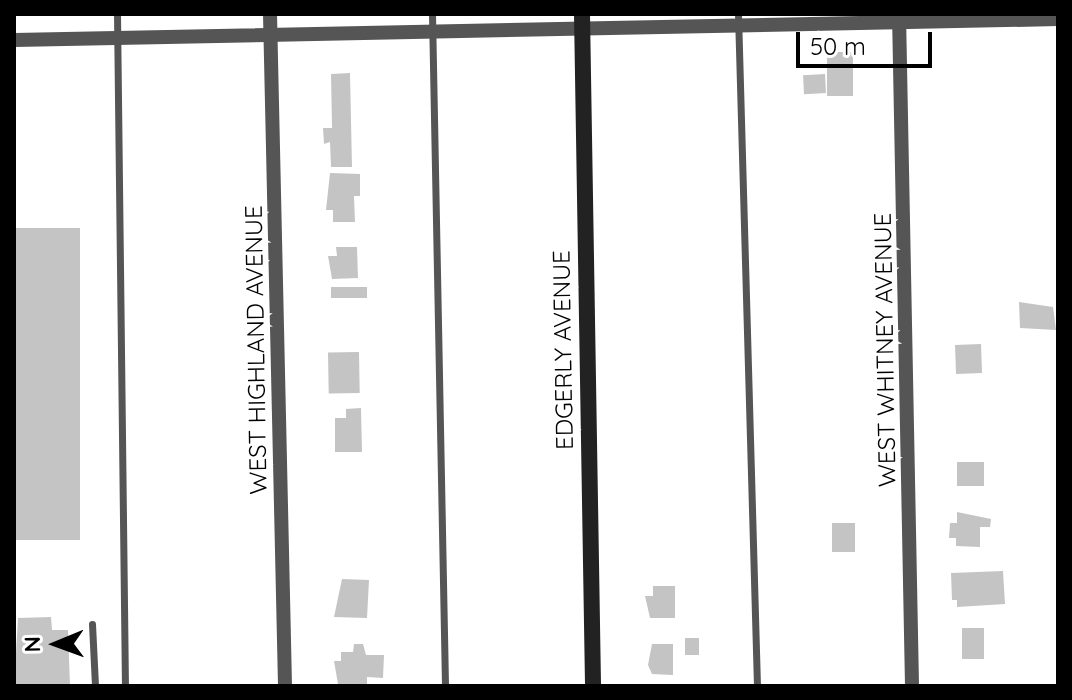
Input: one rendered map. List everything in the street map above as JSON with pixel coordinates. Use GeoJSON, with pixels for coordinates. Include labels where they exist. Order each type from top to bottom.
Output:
{"type":"FeatureCollection","features":[{"type":"Feature","properties":{"kind":"street","name":"WEST HIGHLAND AVENUE"},"geometry":{"type":"LineString","coordinates":[[270,14],[285,686]]}},
{"type":"Feature","properties":{"kind":"street","name":"WEST WHITNEY AVENUE"},"geometry":{"type":"LineString","coordinates":[[899,18],[912,686]]}},
{"type":"Feature","properties":{"kind":"street"},"geometry":{"type":"LineString","coordinates":[[14,40],[432,32],[582,20],[1058,19]]}},
{"type":"Feature","properties":{"kind":"street","name":"EDGERLY AVENUE"},"geometry":{"type":"LineString","coordinates":[[582,20],[593,686]]}},
{"type":"Feature","properties":{"kind":"lane"},"geometry":{"type":"LineString","coordinates":[[117,14],[125,686]]}},
{"type":"Feature","properties":{"kind":"lane"},"geometry":{"type":"LineString","coordinates":[[432,14],[445,686]]}},
{"type":"Feature","properties":{"kind":"lane"},"geometry":{"type":"LineString","coordinates":[[739,20],[757,686]]}},
{"type":"Feature","properties":{"kind":"lane"},"geometry":{"type":"LineString","coordinates":[[92,624],[95,686]]}},
{"type":"Feature","properties":{"kind":"building"},"geometry":{"type":"Polygon","coordinates":[[[827,52],[853,52],[853,96],[827,96],[827,52]]]}},
{"type":"Feature","properties":{"kind":"building"},"geometry":{"type":"Polygon","coordinates":[[[350,73],[352,167],[331,167],[330,142],[324,144],[323,128],[332,128],[331,74],[350,73]]]}},
{"type":"Feature","properties":{"kind":"building"},"geometry":{"type":"Polygon","coordinates":[[[825,74],[826,93],[804,94],[803,75],[825,74]]]}},
{"type":"Feature","properties":{"kind":"building"},"geometry":{"type":"Polygon","coordinates":[[[330,173],[360,174],[360,196],[354,196],[355,222],[333,222],[333,210],[326,210],[330,173]]]}},
{"type":"Feature","properties":{"kind":"building"},"geometry":{"type":"Polygon","coordinates":[[[14,228],[80,228],[80,540],[14,540],[14,228]]]}},
{"type":"Feature","properties":{"kind":"building"},"geometry":{"type":"Polygon","coordinates":[[[336,247],[357,247],[358,278],[332,279],[328,256],[337,256],[336,247]]]}},
{"type":"Feature","properties":{"kind":"building"},"geometry":{"type":"Polygon","coordinates":[[[331,287],[367,287],[367,298],[331,298],[331,287]]]}},
{"type":"Feature","properties":{"kind":"building"},"geometry":{"type":"Polygon","coordinates":[[[1019,302],[1053,307],[1056,330],[1020,328],[1019,302]]]}},
{"type":"Feature","properties":{"kind":"building"},"geometry":{"type":"Polygon","coordinates":[[[981,344],[982,373],[956,374],[955,345],[981,344]]]}},
{"type":"Feature","properties":{"kind":"building"},"geometry":{"type":"Polygon","coordinates":[[[359,352],[360,393],[329,394],[328,353],[359,352]]]}},
{"type":"Feature","properties":{"kind":"building"},"geometry":{"type":"Polygon","coordinates":[[[361,408],[362,452],[335,452],[335,418],[346,418],[346,409],[361,408]]]}},
{"type":"Feature","properties":{"kind":"building"},"geometry":{"type":"Polygon","coordinates":[[[957,462],[984,462],[984,486],[957,486],[957,462]]]}},
{"type":"Feature","properties":{"kind":"building"},"geometry":{"type":"Polygon","coordinates":[[[957,512],[991,519],[990,527],[980,527],[980,547],[956,546],[956,538],[949,538],[950,523],[957,523],[957,512]]]}},
{"type":"Feature","properties":{"kind":"building"},"geometry":{"type":"Polygon","coordinates":[[[832,523],[855,523],[855,552],[832,552],[832,523]]]}},
{"type":"Feature","properties":{"kind":"building"},"geometry":{"type":"Polygon","coordinates":[[[1003,571],[1005,604],[957,607],[957,600],[952,600],[951,573],[1003,571]]]}},
{"type":"Feature","properties":{"kind":"building"},"geometry":{"type":"Polygon","coordinates":[[[342,579],[369,580],[367,618],[334,617],[342,579]]]}},
{"type":"Feature","properties":{"kind":"building"},"geometry":{"type":"Polygon","coordinates":[[[653,586],[675,586],[675,618],[650,618],[645,596],[653,596],[653,586]]]}},
{"type":"Feature","properties":{"kind":"building"},"geometry":{"type":"Polygon","coordinates":[[[51,617],[52,630],[68,630],[70,686],[14,686],[18,618],[51,617]]]}},
{"type":"Feature","properties":{"kind":"building"},"geometry":{"type":"Polygon","coordinates":[[[962,628],[984,628],[984,659],[962,659],[962,628]]]}},
{"type":"Feature","properties":{"kind":"building"},"geometry":{"type":"Polygon","coordinates":[[[685,638],[699,638],[699,655],[685,655],[685,638]]]}},
{"type":"Feature","properties":{"kind":"building"},"geometry":{"type":"Polygon","coordinates":[[[354,644],[363,644],[366,655],[384,655],[383,678],[367,677],[367,685],[338,684],[334,661],[341,661],[341,652],[353,652],[354,644]]]}},
{"type":"Feature","properties":{"kind":"building"},"geometry":{"type":"Polygon","coordinates":[[[652,644],[673,644],[673,675],[652,674],[648,665],[652,644]]]}}]}
